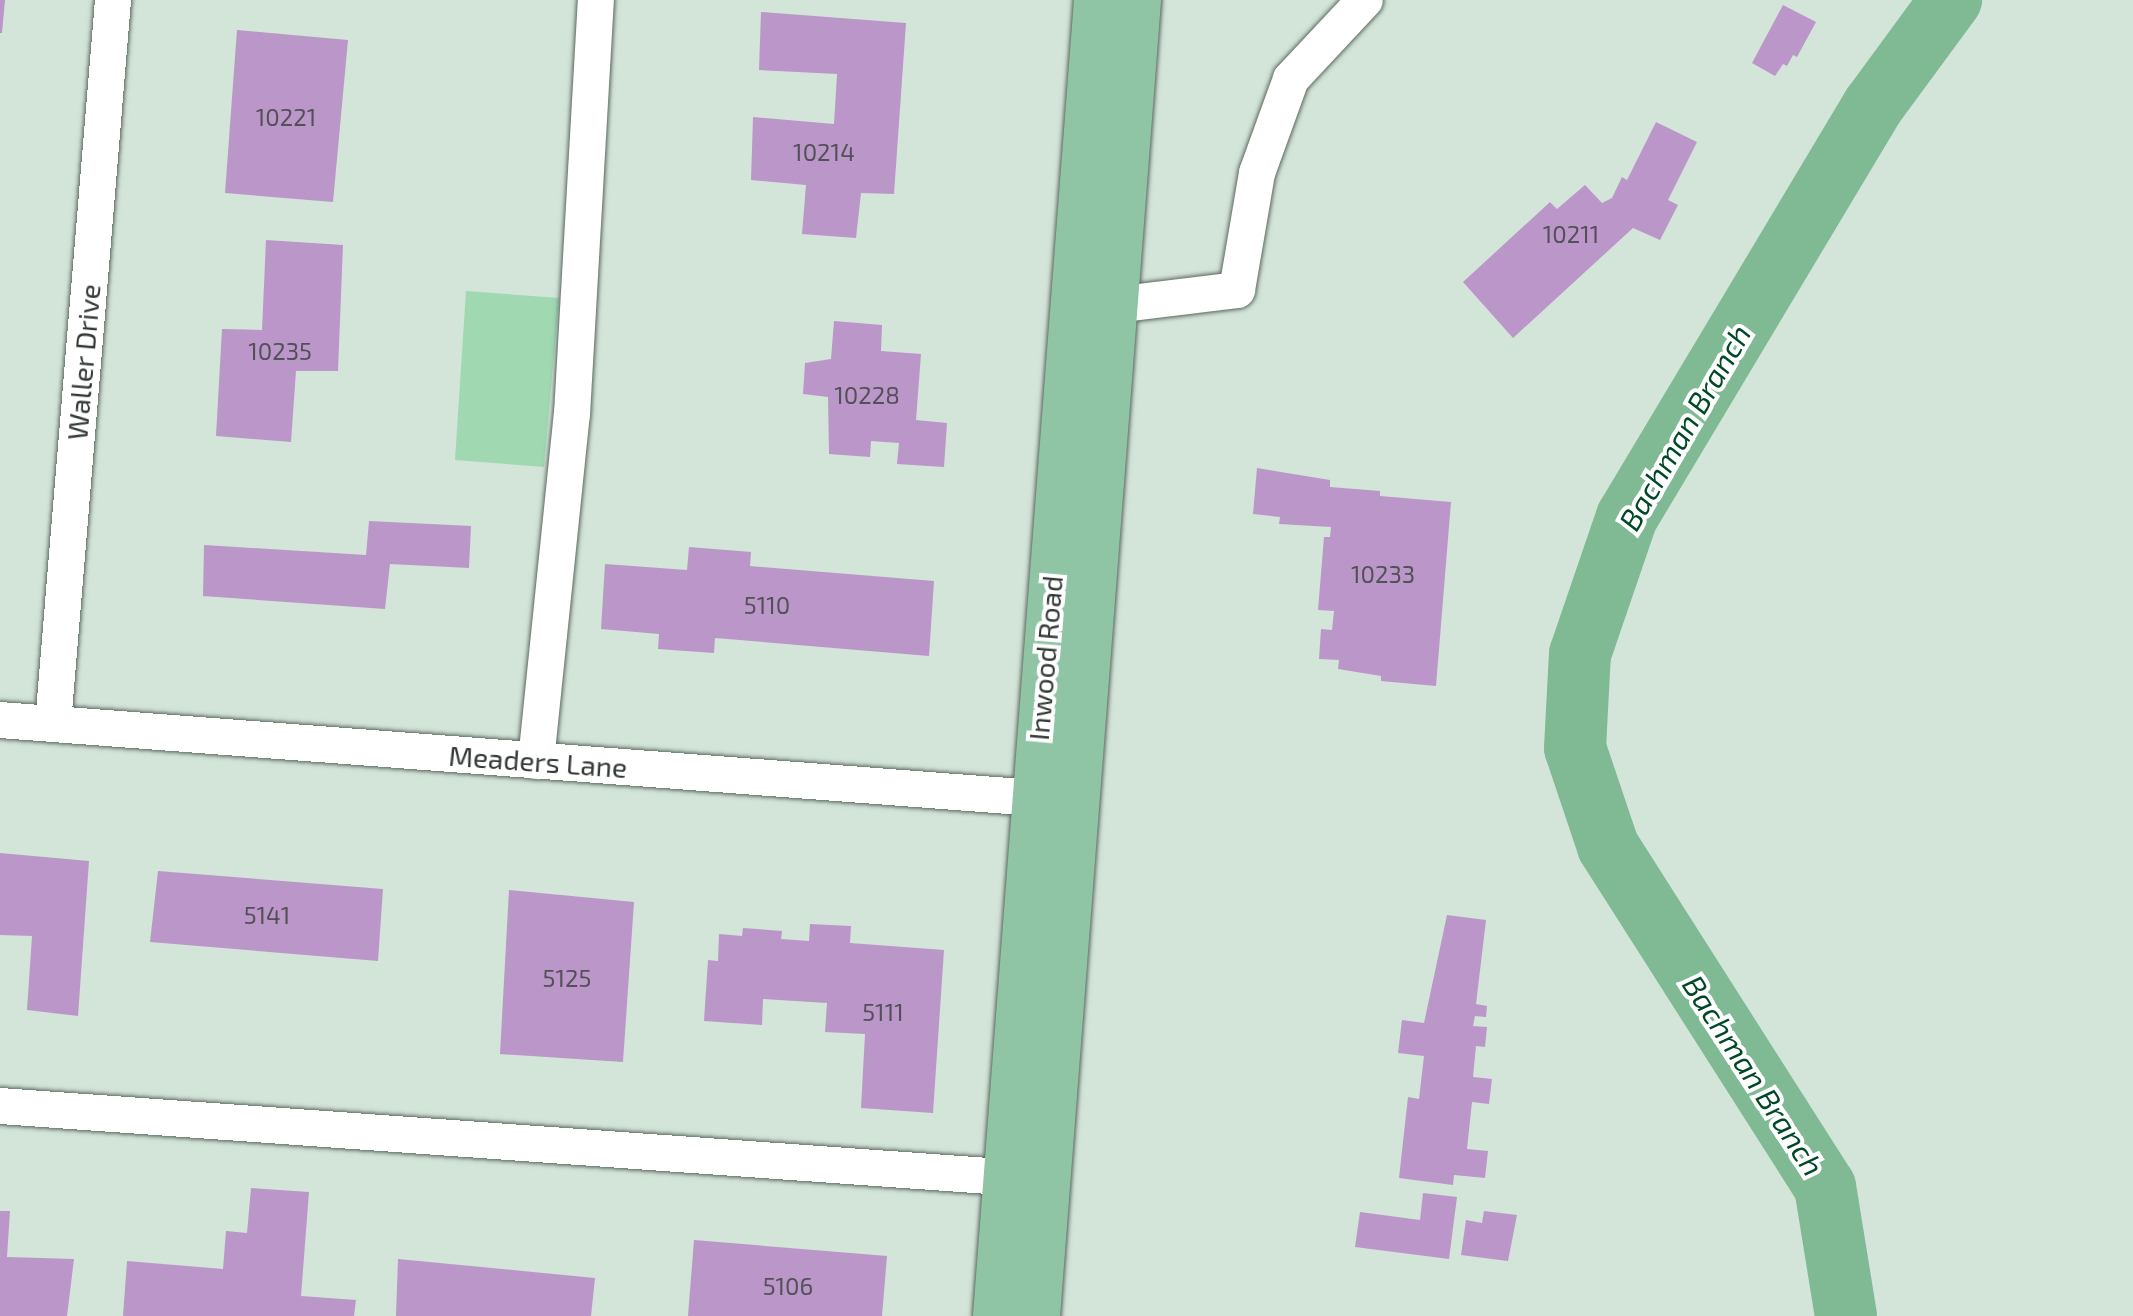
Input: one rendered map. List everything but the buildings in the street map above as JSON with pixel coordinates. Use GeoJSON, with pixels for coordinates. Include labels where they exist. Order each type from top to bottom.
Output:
{"type":"FeatureCollection","features":[{"type":"Feature","properties":{"kind":"main road","name":"Inwood Road"},"geometry":{"type":"LineString","coordinates":[[1095,304],[1096,0]]}},
{"type":"Feature","properties":{"kind":"main road","name":"Inwood Road"},"geometry":{"type":"LineString","coordinates":[[995,1316],[1004,1177],[1054,799],[1095,304],[1139,0]]}},
{"type":"Feature","properties":{"kind":"main road","name":"Inwood Road"},"geometry":{"type":"LineString","coordinates":[[1038,1316],[1054,799]]}},
{"type":"Feature","properties":{"kind":"street","name":"Waller Drive"},"geometry":{"type":"LineString","coordinates":[[53,724],[113,0]]}},
{"type":"Feature","properties":{"kind":"street"},"geometry":{"type":"LineString","coordinates":[[536,761],[572,414],[596,0]]}},
{"type":"Feature","properties":{"kind":"street"},"geometry":{"type":"LineString","coordinates":[[1095,304],[1237,290],[1257,173],[1291,79],[1365,0]]}},
{"type":"Feature","properties":{"kind":"street","name":"Meaders Lane"},"geometry":{"type":"LineString","coordinates":[[0,720],[1054,799]]}},
{"type":"Feature","properties":{"kind":"street"},"geometry":{"type":"LineString","coordinates":[[0,1106],[1004,1177]]}},
{"type":"Feature","properties":{"kind":"green space"},"geometry":{"type":"Polygon","coordinates":[[[466,291],[559,298],[544,467],[455,460],[466,291]]]}},
{"type":"Feature","properties":{"kind":"waterway","name":"Bachman Branch"},"geometry":{"type":"LineString","coordinates":[[1846,1316],[1825,1187],[1608,846],[1575,748],[1580,654],[1627,517],[1873,106],[1951,0]]}}]}
